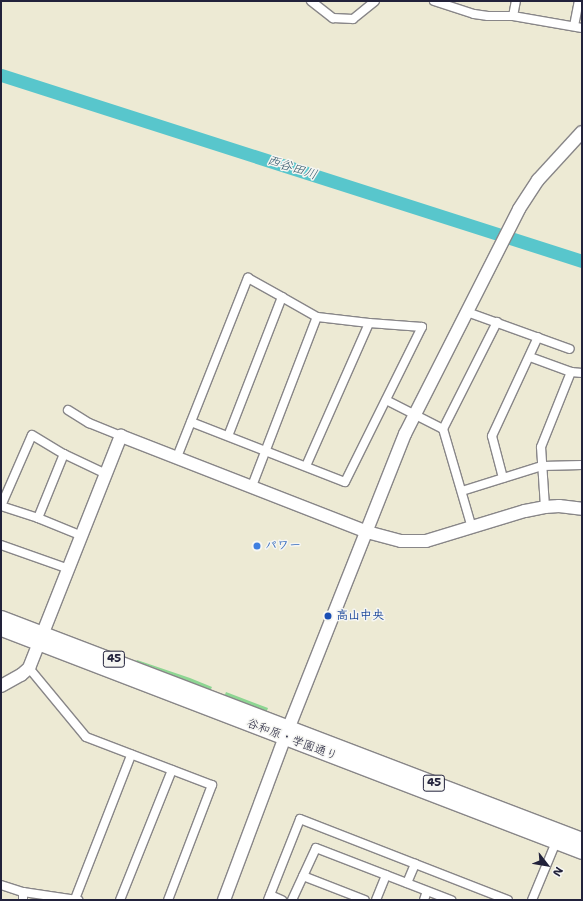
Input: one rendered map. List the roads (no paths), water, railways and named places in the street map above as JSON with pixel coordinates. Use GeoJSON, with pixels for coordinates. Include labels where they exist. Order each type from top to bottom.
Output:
{"type":"FeatureCollection","features":[{"type":"Feature","properties":{"kind":"main road","name":"谷和原・学園通り"},"geometry":{"type":"LineString","coordinates":[[1,617],[42,638],[287,732],[582,839]]}},
{"type":"Feature","properties":{"kind":"main road","name":"谷和原・学園通り"},"geometry":{"type":"LineString","coordinates":[[1,629],[42,638]]}},
{"type":"Feature","properties":{"kind":"main road","name":"谷和原・学園通り"},"geometry":{"type":"LineString","coordinates":[[287,732],[582,852]]}},
{"type":"Feature","properties":{"kind":"street"},"geometry":{"type":"LineString","coordinates":[[311,1],[333,18],[353,19],[375,1]]}},
{"type":"Feature","properties":{"kind":"street"},"geometry":{"type":"LineString","coordinates":[[434,1],[474,14],[488,16],[512,16],[578,27],[579,1]]}},
{"type":"Feature","properties":{"kind":"street"},"geometry":{"type":"LineString","coordinates":[[512,16],[516,1]]}},
{"type":"Feature","properties":{"kind":"street"},"geometry":{"type":"LineString","coordinates":[[224,900],[287,732],[367,532],[396,455],[509,228],[533,186],[582,132]]}},
{"type":"Feature","properties":{"kind":"street"},"geometry":{"type":"LineString","coordinates":[[177,458],[191,422],[248,278],[317,317],[422,327],[345,482],[191,422]]}},
{"type":"Feature","properties":{"kind":"street"},"geometry":{"type":"LineString","coordinates":[[228,436],[282,297]]}},
{"type":"Feature","properties":{"kind":"street"},"geometry":{"type":"LineString","coordinates":[[467,312],[570,348]]}},
{"type":"Feature","properties":{"kind":"street"},"geometry":{"type":"LineString","coordinates":[[252,486],[317,317]]}},
{"type":"Feature","properties":{"kind":"street"},"geometry":{"type":"LineString","coordinates":[[472,528],[443,429],[497,322]]}},
{"type":"Feature","properties":{"kind":"street"},"geometry":{"type":"LineString","coordinates":[[306,466],[369,323]]}},
{"type":"Feature","properties":{"kind":"street"},"geometry":{"type":"LineString","coordinates":[[503,478],[492,436],[538,337]]}},
{"type":"Feature","properties":{"kind":"street"},"geometry":{"type":"LineString","coordinates":[[530,357],[571,372],[582,373]]}},
{"type":"Feature","properties":{"kind":"street"},"geometry":{"type":"LineString","coordinates":[[545,507],[540,447],[571,372]]}},
{"type":"Feature","properties":{"kind":"street"},"geometry":{"type":"LineString","coordinates":[[386,400],[443,429]]}},
{"type":"Feature","properties":{"kind":"street"},"geometry":{"type":"LineString","coordinates":[[68,410],[89,423],[121,436],[367,532],[401,541],[426,541],[525,511],[545,507],[559,506],[582,509]]}},
{"type":"Feature","properties":{"kind":"street"},"geometry":{"type":"LineString","coordinates":[[82,536],[38,518],[1,506],[32,435],[64,454],[106,474]]}},
{"type":"Feature","properties":{"kind":"street"},"geometry":{"type":"LineString","coordinates":[[1,686],[21,675],[29,668],[121,436]]}},
{"type":"Feature","properties":{"kind":"street"},"geometry":{"type":"LineString","coordinates":[[38,518],[64,454]]}},
{"type":"Feature","properties":{"kind":"street"},"geometry":{"type":"LineString","coordinates":[[462,491],[542,466],[582,465]]}},
{"type":"Feature","properties":{"kind":"street"},"geometry":{"type":"LineString","coordinates":[[1,545],[69,569]]}},
{"type":"Feature","properties":{"kind":"street"},"geometry":{"type":"LineString","coordinates":[[29,668],[86,737],[212,785],[168,900]]}},
{"type":"Feature","properties":{"kind":"street"},"geometry":{"type":"LineString","coordinates":[[1,885],[23,896],[76,900],[131,755]]}},
{"type":"Feature","properties":{"kind":"street"},"geometry":{"type":"LineString","coordinates":[[120,900],[172,770]]}},
{"type":"Feature","properties":{"kind":"street"},"geometry":{"type":"LineString","coordinates":[[282,900],[269,898],[300,820],[508,900]]}},
{"type":"Feature","properties":{"kind":"street"},"geometry":{"type":"LineString","coordinates":[[532,900],[556,842]]}},
{"type":"Feature","properties":{"kind":"street"},"geometry":{"type":"LineString","coordinates":[[292,900],[316,848],[451,900]]}},
{"type":"Feature","properties":{"kind":"street"},"geometry":{"type":"LineString","coordinates":[[407,883],[415,864]]}},
{"type":"Feature","properties":{"kind":"street"},"geometry":{"type":"LineString","coordinates":[[376,900],[386,875]]}},
{"type":"Feature","properties":{"kind":"street"},"geometry":{"type":"LineString","coordinates":[[303,876],[365,900]]}},
{"type":"Feature","properties":{"kind":"street"},"geometry":{"type":"LineString","coordinates":[[424,900],[427,891]]}},
{"type":"Feature","properties":{"kind":"waterway","name":"西谷田川"},"geometry":{"type":"LineString","coordinates":[[1,75],[582,261]]}},
{"type":"Feature","properties":{"kind":"place","name":"パワー"},"geometry":{"type":"Point","coordinates":[257,546]}},
{"type":"Feature","properties":{"kind":"place","name":"高山中央"},"geometry":{"type":"Point","coordinates":[328,616]}}]}
